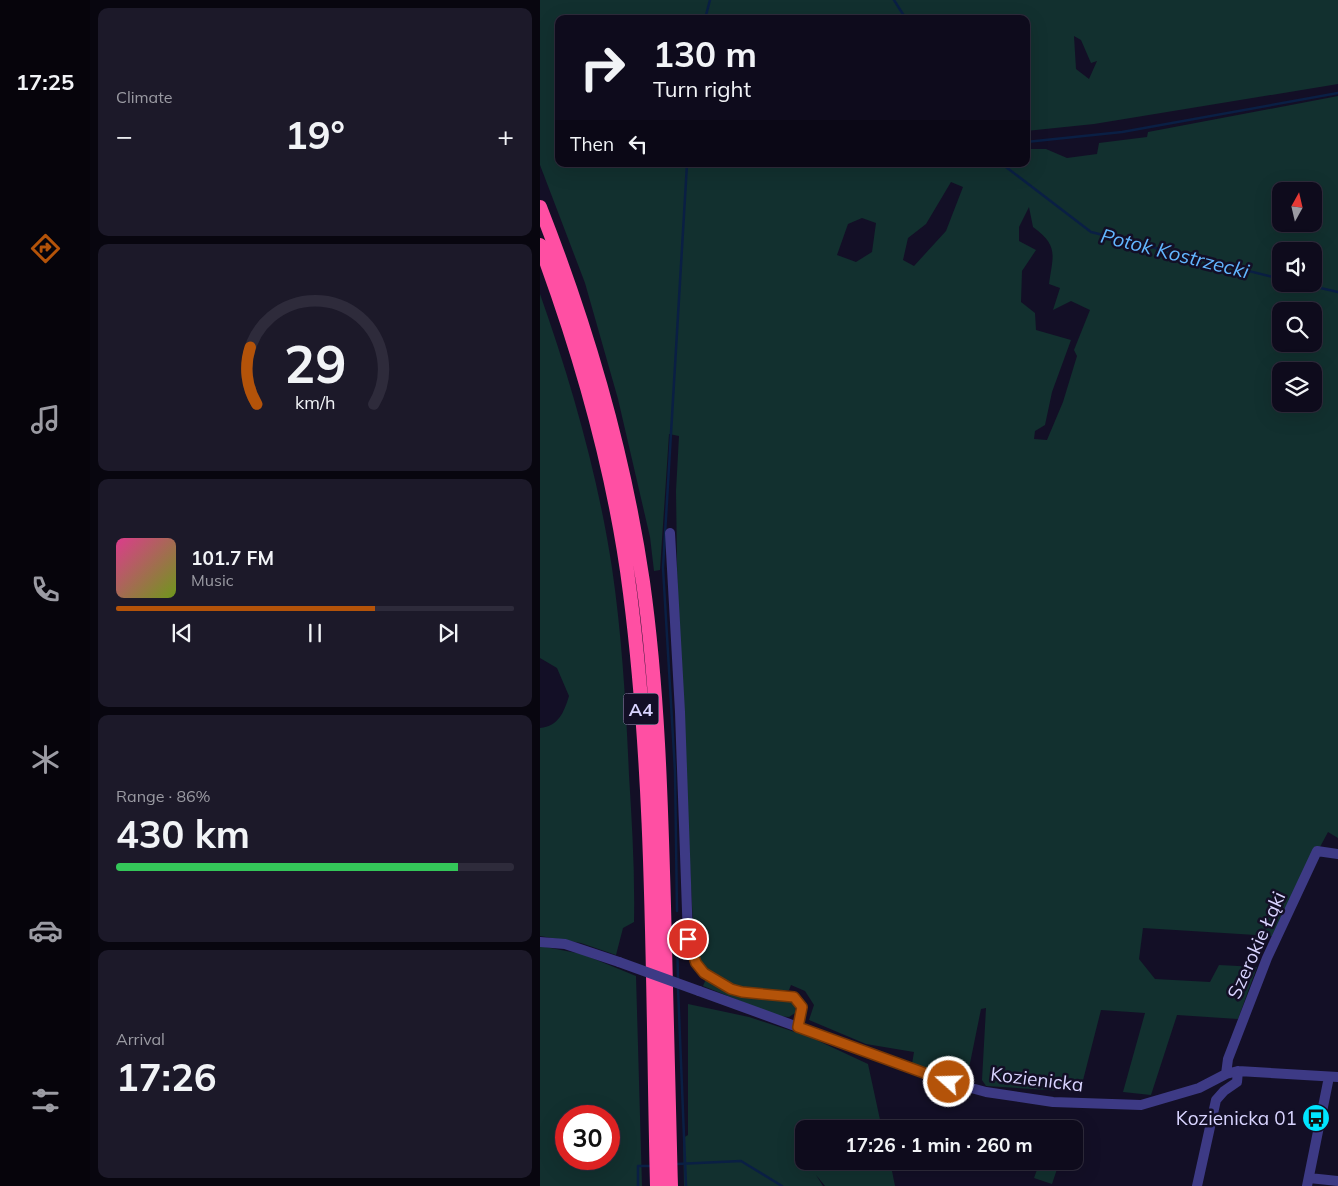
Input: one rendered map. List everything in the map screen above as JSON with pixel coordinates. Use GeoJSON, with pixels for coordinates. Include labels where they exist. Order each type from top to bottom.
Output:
{"type":"FeatureCollection","features":[{"type":"Feature","properties":{"kind":"highway","name":"A4"},"geometry":{"type":"LineString","coordinates":[[540,208],[570,285],[597,372],[627,493],[643,584],[654,689],[660,793],[671,1186]]}},
{"type":"Feature","properties":{"kind":"highway","name":"A4"},"geometry":{"type":"LineString","coordinates":[[540,246],[568,324],[591,401],[613,494],[630,591],[639,680],[646,792],[657,1186]]}},
{"type":"Feature","properties":{"kind":"street"},"geometry":{"type":"LineString","coordinates":[[670,533],[680,712],[688,939],[692,956],[699,969],[731,989],[750,994],[789,995],[797,999],[802,1007],[798,1027]]}},
{"type":"Feature","properties":{"kind":"street","name":"Szerokie Łąki"},"geometry":{"type":"LineString","coordinates":[[1226,1074],[1228,1059],[1267,958],[1318,851],[1338,854]]}},
{"type":"Feature","properties":{"kind":"street","name":"Kozienicka"},"geometry":{"type":"LineString","coordinates":[[540,942],[565,944],[619,962],[949,1082],[986,1092],[1053,1102],[1141,1105],[1199,1088],[1226,1074],[1238,1071],[1334,1077]]}},
{"type":"Feature","properties":{"kind":"street"},"geometry":{"type":"LineString","coordinates":[[1197,1186],[1216,1100],[1224,1091],[1237,1082],[1238,1071]]}},
{"type":"Feature","properties":{"kind":"street"},"geometry":{"type":"LineString","coordinates":[[1334,1077],[1308,1182],[1338,1181]]}},
{"type":"Feature","properties":{"kind":"green space"},"geometry":{"type":"Polygon","coordinates":[[[540,0],[1338,0],[1338,84],[1094,124],[1030,131],[1030,15],[555,15],[555,167],[1030,167],[1030,149],[1046,149],[1067,158],[1097,154],[1099,143],[1147,137],[1148,132],[1338,96],[1338,838],[1328,832],[1320,847],[1314,850],[1272,936],[1143,928],[1139,959],[1155,979],[1210,982],[1219,965],[1257,967],[1238,1019],[1177,1015],[1151,1095],[1123,1092],[1145,1013],[1101,1010],[1080,1092],[986,1086],[982,1080],[986,1008],[981,1009],[967,1078],[958,1080],[912,1064],[914,1052],[866,1044],[809,1020],[814,1005],[805,991],[791,985],[789,990],[744,988],[718,979],[708,971],[699,959],[694,944],[678,631],[676,491],[679,436],[669,434],[660,570],[654,571],[650,537],[618,399],[585,283],[540,165],[540,0]],[[1074,36],[1076,69],[1089,79],[1097,61],[1091,63],[1081,40],[1074,36]],[[951,182],[926,224],[908,238],[903,260],[914,266],[946,231],[963,187],[951,182]],[[1029,207],[1019,227],[1019,241],[1036,250],[1022,271],[1021,302],[1035,313],[1036,330],[1071,340],[1052,392],[1045,425],[1035,431],[1034,439],[1047,440],[1063,402],[1077,356],[1074,350],[1090,310],[1071,301],[1053,310],[1060,288],[1049,284],[1053,258],[1051,246],[1033,227],[1029,207]],[[862,218],[848,224],[837,255],[856,262],[872,252],[876,223],[862,218]]]}},
{"type":"Feature","properties":{"kind":"green space"},"geometry":{"type":"Polygon","coordinates":[[[540,294],[573,395],[591,464],[606,533],[618,619],[623,671],[633,849],[634,922],[623,928],[616,955],[581,943],[540,936],[540,728],[552,724],[560,717],[569,696],[557,668],[540,658],[540,294]]]}},
{"type":"Feature","properties":{"kind":"green space"},"geometry":{"type":"Polygon","coordinates":[[[540,946],[582,954],[636,976],[642,1186],[540,1186],[540,946]]]}},
{"type":"Feature","properties":{"kind":"green space"},"geometry":{"type":"Polygon","coordinates":[[[706,979],[787,997],[796,1003],[795,1013],[789,1017],[778,1016],[703,986],[706,979]]]}},
{"type":"Feature","properties":{"kind":"green space"},"geometry":{"type":"Polygon","coordinates":[[[688,1004],[749,1017],[810,1037],[868,1064],[880,1120],[795,1120],[795,1170],[892,1170],[895,1186],[825,1186],[816,1175],[823,1186],[684,1186],[683,1138],[688,1135],[688,1004]]]}},
{"type":"Feature","properties":{"kind":"green space"},"geometry":{"type":"Polygon","coordinates":[[[1037,1170],[1057,1170],[1052,1184],[1034,1178],[1037,1170]]]}},
{"type":"Feature","properties":{"kind":"waterway"},"geometry":{"type":"LineString","coordinates":[[706,15],[710,0]]}},
{"type":"Feature","properties":{"kind":"waterway","name":"Potok Kostrzecki"},"geometry":{"type":"LineString","coordinates":[[894,0],[903,15]]}},
{"type":"Feature","properties":{"kind":"waterway"},"geometry":{"type":"LineString","coordinates":[[1030,142],[1122,132],[1338,93]]}},
{"type":"Feature","properties":{"kind":"waterway"},"geometry":{"type":"LineString","coordinates":[[677,911],[675,771],[663,568],[687,167]]}},
{"type":"Feature","properties":{"kind":"waterway","name":"Potok Kostrzecki"},"geometry":{"type":"LineString","coordinates":[[1006,167],[1091,232],[1272,277]]}},
{"type":"Feature","properties":{"kind":"waterway","name":"Potok Kostrzecki"},"geometry":{"type":"LineString","coordinates":[[1322,288],[1338,292]]}},
{"type":"Feature","properties":{"kind":"waterway"},"geometry":{"type":"LineString","coordinates":[[677,929],[678,980]]}},
{"type":"Feature","properties":{"kind":"waterway"},"geometry":{"type":"LineString","coordinates":[[678,988],[686,1186]]}},
{"type":"Feature","properties":{"kind":"waterway"},"geometry":{"type":"LineString","coordinates":[[677,1164],[741,1161],[782,1186]]}},
{"type":"Feature","properties":{"kind":"waterway"},"geometry":{"type":"LineString","coordinates":[[638,1186],[638,1166],[650,1166]]}},
{"type":"Feature","properties":{"kind":"place","name":"Kozienicka 01"},"geometry":{"type":"Point","coordinates":[1316,1118]}},
{"type":"Feature","properties":{"kind":"route"},"geometry":{"type":"LineString","coordinates":[[688,939],[692,956],[699,969],[731,989],[750,994],[789,995],[797,999],[802,1007],[798,1027],[949,1082]]}}]}
